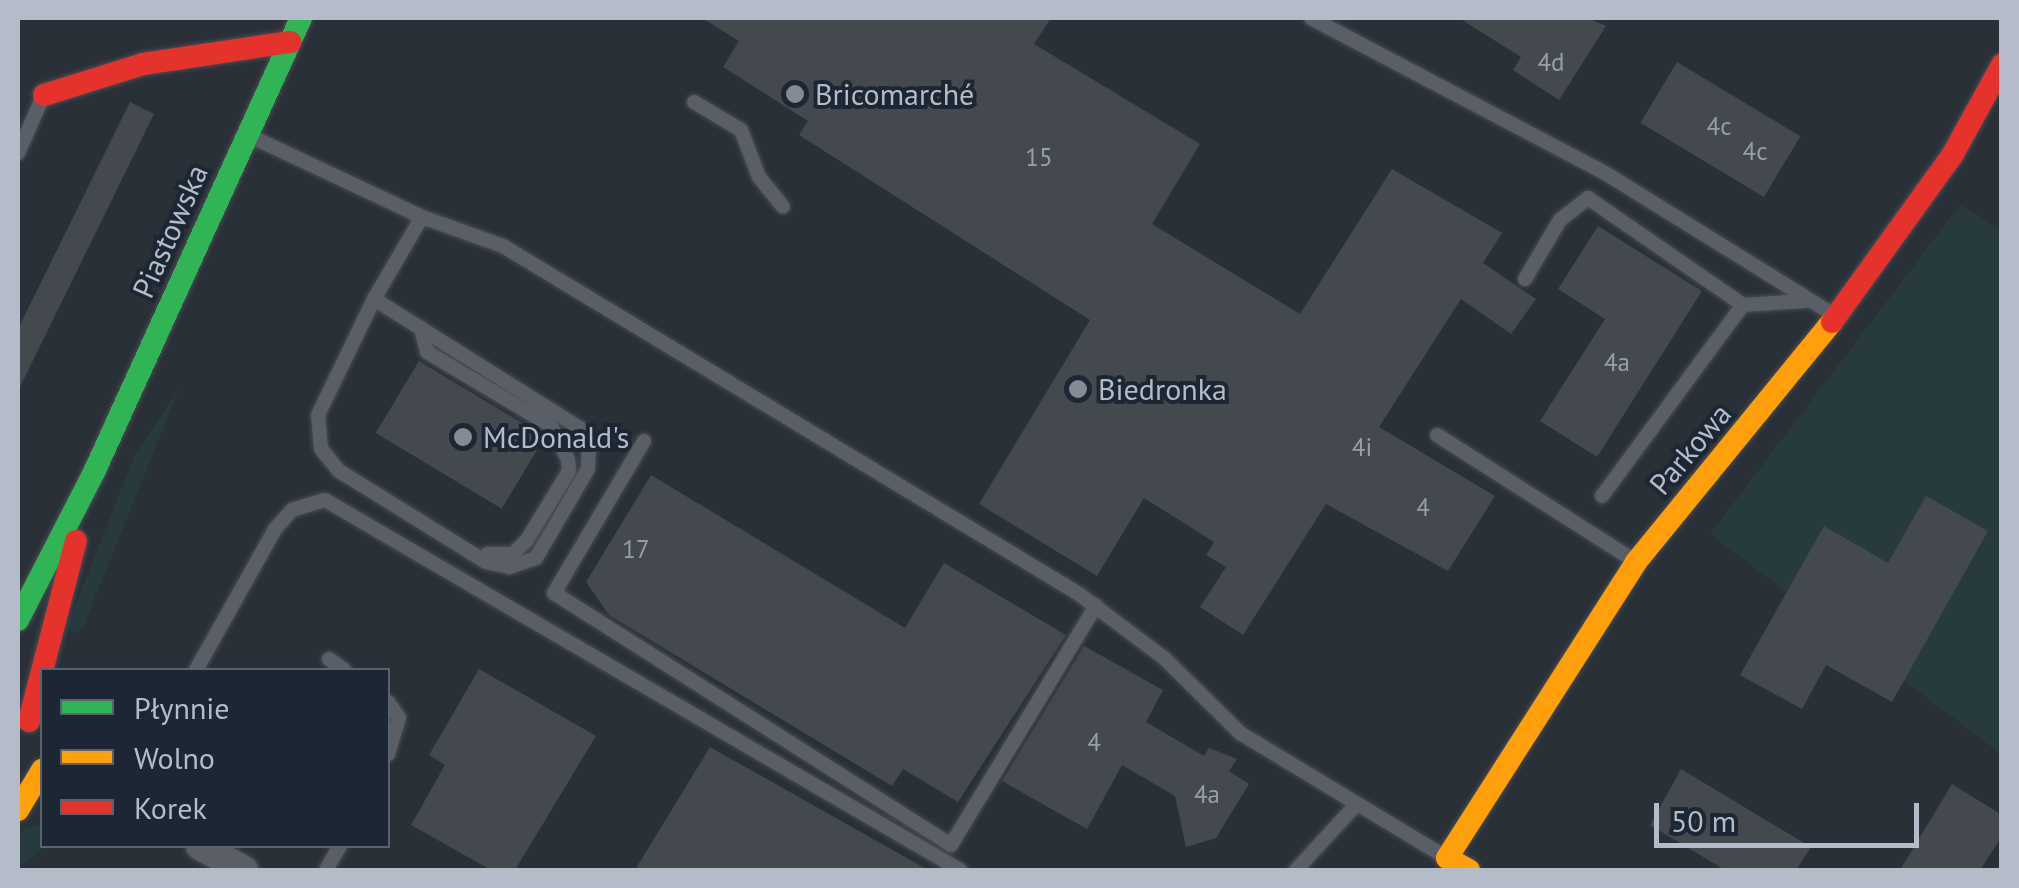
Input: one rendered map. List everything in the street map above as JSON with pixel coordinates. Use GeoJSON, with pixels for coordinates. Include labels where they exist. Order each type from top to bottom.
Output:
{"type":"FeatureCollection","features":[{"type":"Feature","properties":{"kind":"street","name":"Piastowska"},"geometry":{"type":"LineString","coordinates":[[18,620],[95,470],[301,18]]}},
{"type":"Feature","properties":{"kind":"street"},"geometry":{"type":"LineString","coordinates":[[44,95],[144,64],[290,42]]}},
{"type":"Feature","properties":{"kind":"street","name":"Parkowa"},"geometry":{"type":"LineString","coordinates":[[1448,858],[1636,562],[1836,316],[1953,154],[2002,66]]}},
{"type":"Feature","properties":{"kind":"street","name":"Piastowska"},"geometry":{"type":"LineString","coordinates":[[23,716],[95,470]]}},
{"type":"Feature","properties":{"kind":"street"},"geometry":{"type":"LineString","coordinates":[[23,716],[40,747]]}},
{"type":"Feature","properties":{"kind":"street"},"geometry":{"type":"LineString","coordinates":[[29,806],[40,776]]}},
{"type":"Feature","properties":{"kind":"street"},"geometry":{"type":"LineString","coordinates":[[204,848],[244,870]]}},
{"type":"Feature","properties":{"kind":"street"},"geometry":{"type":"LineString","coordinates":[[1448,858],[1469,870]]}},
{"type":"Feature","properties":{"kind":"lane"},"geometry":{"type":"LineString","coordinates":[[1311,18],[1606,173],[1806,301],[1836,316]]}},
{"type":"Feature","properties":{"kind":"lane"},"geometry":{"type":"LineString","coordinates":[[18,153],[44,95]]}},
{"type":"Feature","properties":{"kind":"lane"},"geometry":{"type":"LineString","coordinates":[[694,102],[741,130],[759,177],[783,207]]}},
{"type":"Feature","properties":{"kind":"lane"},"geometry":{"type":"LineString","coordinates":[[247,135],[422,217],[503,246],[1096,606],[1164,658],[1240,733],[1448,858]]}},
{"type":"Feature","properties":{"kind":"lane"},"geometry":{"type":"LineString","coordinates":[[1526,279],[1560,220],[1588,198],[1743,304],[1806,301]]}},
{"type":"Feature","properties":{"kind":"lane"},"geometry":{"type":"LineString","coordinates":[[374,299],[572,420],[589,447],[583,479],[536,558],[510,567],[471,552],[340,471],[321,448],[318,415],[374,299],[422,217]]}},
{"type":"Feature","properties":{"kind":"lane"},"geometry":{"type":"LineString","coordinates":[[1602,496],[1743,304]]}},
{"type":"Feature","properties":{"kind":"lane"},"geometry":{"type":"LineString","coordinates":[[421,328],[427,352],[551,426],[568,459],[569,471],[548,510],[513,554],[471,552]]}},
{"type":"Feature","properties":{"kind":"lane"},"geometry":{"type":"LineString","coordinates":[[1437,435],[1636,562]]}},
{"type":"Feature","properties":{"kind":"lane"},"geometry":{"type":"LineString","coordinates":[[644,441],[554,593],[951,845],[1096,606]]}},
{"type":"Feature","properties":{"kind":"lane"},"geometry":{"type":"LineString","coordinates":[[197,668],[275,530],[292,510],[326,500],[960,870]]}},
{"type":"Feature","properties":{"kind":"lane"},"geometry":{"type":"LineString","coordinates":[[328,659],[341,668]]}},
{"type":"Feature","properties":{"kind":"lane"},"geometry":{"type":"LineString","coordinates":[[390,705],[399,718],[390,747]]}},
{"type":"Feature","properties":{"kind":"lane"},"geometry":{"type":"LineString","coordinates":[[1296,870],[1357,804]]}},
{"type":"Feature","properties":{"kind":"lane"},"geometry":{"type":"LineString","coordinates":[[326,870],[339,848]]}},
{"type":"Feature","properties":{"kind":"green space"},"geometry":{"type":"Polygon","coordinates":[[[1960,205],[2001,230],[2001,754],[1710,534],[1960,205]]]}},
{"type":"Feature","properties":{"kind":"green space"},"geometry":{"type":"Polygon","coordinates":[[[180,387],[83,627],[76,633],[66,629],[134,457],[180,387]]]}},
{"type":"Feature","properties":{"kind":"green space"},"geometry":{"type":"Polygon","coordinates":[[[40,825],[40,848],[43,848],[18,867],[18,832],[40,825]]]}},
{"type":"Feature","properties":{"kind":"building"},"geometry":{"type":"Polygon","coordinates":[[[702,18],[1051,18],[1034,44],[1200,144],[1152,224],[1300,314],[1392,169],[1502,233],[1483,263],[1536,299],[1511,334],[1461,299],[1379,427],[1495,496],[1448,571],[1326,504],[1243,635],[1200,607],[1226,567],[1206,555],[1214,542],[1144,498],[1097,576],[979,504],[1090,320],[799,135],[808,121],[723,67],[739,41],[702,18]]]}},
{"type":"Feature","properties":{"kind":"building"},"geometry":{"type":"Polygon","coordinates":[[[1459,18],[1588,18],[1606,26],[1559,100],[1513,70],[1521,57],[1459,18]]]}},
{"type":"Feature","properties":{"kind":"building"},"geometry":{"type":"Polygon","coordinates":[[[1677,62],[1800,136],[1764,197],[1640,123],[1677,62]]]}},
{"type":"Feature","properties":{"kind":"building"},"geometry":{"type":"Polygon","coordinates":[[[130,102],[154,114],[18,391],[18,329],[130,102]]]}},
{"type":"Feature","properties":{"kind":"building"},"geometry":{"type":"Polygon","coordinates":[[[1598,226],[1702,291],[1597,457],[1540,421],[1605,319],[1558,289],[1598,226]]]}},
{"type":"Feature","properties":{"kind":"building","name":"McDonald's"},"geometry":{"type":"Polygon","coordinates":[[[419,361],[545,437],[502,509],[376,433],[419,361]]]}},
{"type":"Feature","properties":{"kind":"building"},"geometry":{"type":"Polygon","coordinates":[[[651,475],[905,628],[944,563],[1066,635],[958,802],[903,769],[892,786],[609,615],[586,582],[651,475]]]}},
{"type":"Feature","properties":{"kind":"building"},"geometry":{"type":"Polygon","coordinates":[[[1926,496],[1988,531],[1892,702],[1826,665],[1802,709],[1740,675],[1824,526],[1888,563],[1926,496]]]}},
{"type":"Feature","properties":{"kind":"building"},"geometry":{"type":"Polygon","coordinates":[[[1084,646],[1163,690],[1146,722],[1204,756],[1209,748],[1237,759],[1229,771],[1249,784],[1216,838],[1186,847],[1175,796],[1122,765],[1087,829],[1002,781],[1084,646]]]}},
{"type":"Feature","properties":{"kind":"building"},"geometry":{"type":"Polygon","coordinates":[[[479,669],[596,736],[515,870],[491,870],[411,825],[445,765],[429,755],[479,669]]]}},
{"type":"Feature","properties":{"kind":"building"},"geometry":{"type":"Polygon","coordinates":[[[710,747],[928,870],[635,870],[710,747]]]}},
{"type":"Feature","properties":{"kind":"building"},"geometry":{"type":"Polygon","coordinates":[[[1681,769],[1811,847],[1796,870],[1725,870],[1650,825],[1681,769]]]}},
{"type":"Feature","properties":{"kind":"building"},"geometry":{"type":"Polygon","coordinates":[[[1952,784],[2002,815],[2002,836],[1980,870],[1900,870],[1952,784]]]}},
{"type":"Feature","properties":{"kind":"traffic: fast"},"geometry":{"type":"LineString","coordinates":[[18,620],[95,470],[301,18]]}},
{"type":"Feature","properties":{"kind":"traffic: slow"},"geometry":{"type":"LineString","coordinates":[[1469,870],[1447,858],[1636,562],[1832,322]]}},
{"type":"Feature","properties":{"kind":"traffic: slow"},"geometry":{"type":"LineString","coordinates":[[18,810],[40,773]]}},
{"type":"Feature","properties":{"kind":"traffic: jam"},"geometry":{"type":"LineString","coordinates":[[44,95],[143,64],[290,42]]}},
{"type":"Feature","properties":{"kind":"traffic: jam"},"geometry":{"type":"LineString","coordinates":[[1832,322],[1953,154],[2002,65]]}},
{"type":"Feature","properties":{"kind":"traffic: jam"},"geometry":{"type":"LineString","coordinates":[[43,668],[76,541]]}},
{"type":"Feature","properties":{"kind":"traffic: jam"},"geometry":{"type":"LineString","coordinates":[[29,721],[40,679]]}},
{"type":"Feature","properties":{"kind":"place","name":"Bricomarché"},"geometry":{"type":"Point","coordinates":[795,94]}},
{"type":"Feature","properties":{"kind":"place","name":"Biedronka"},"geometry":{"type":"Point","coordinates":[1078,389]}},
{"type":"Feature","properties":{"kind":"place","name":"McDonald's"},"geometry":{"type":"Point","coordinates":[463,437]}}]}
